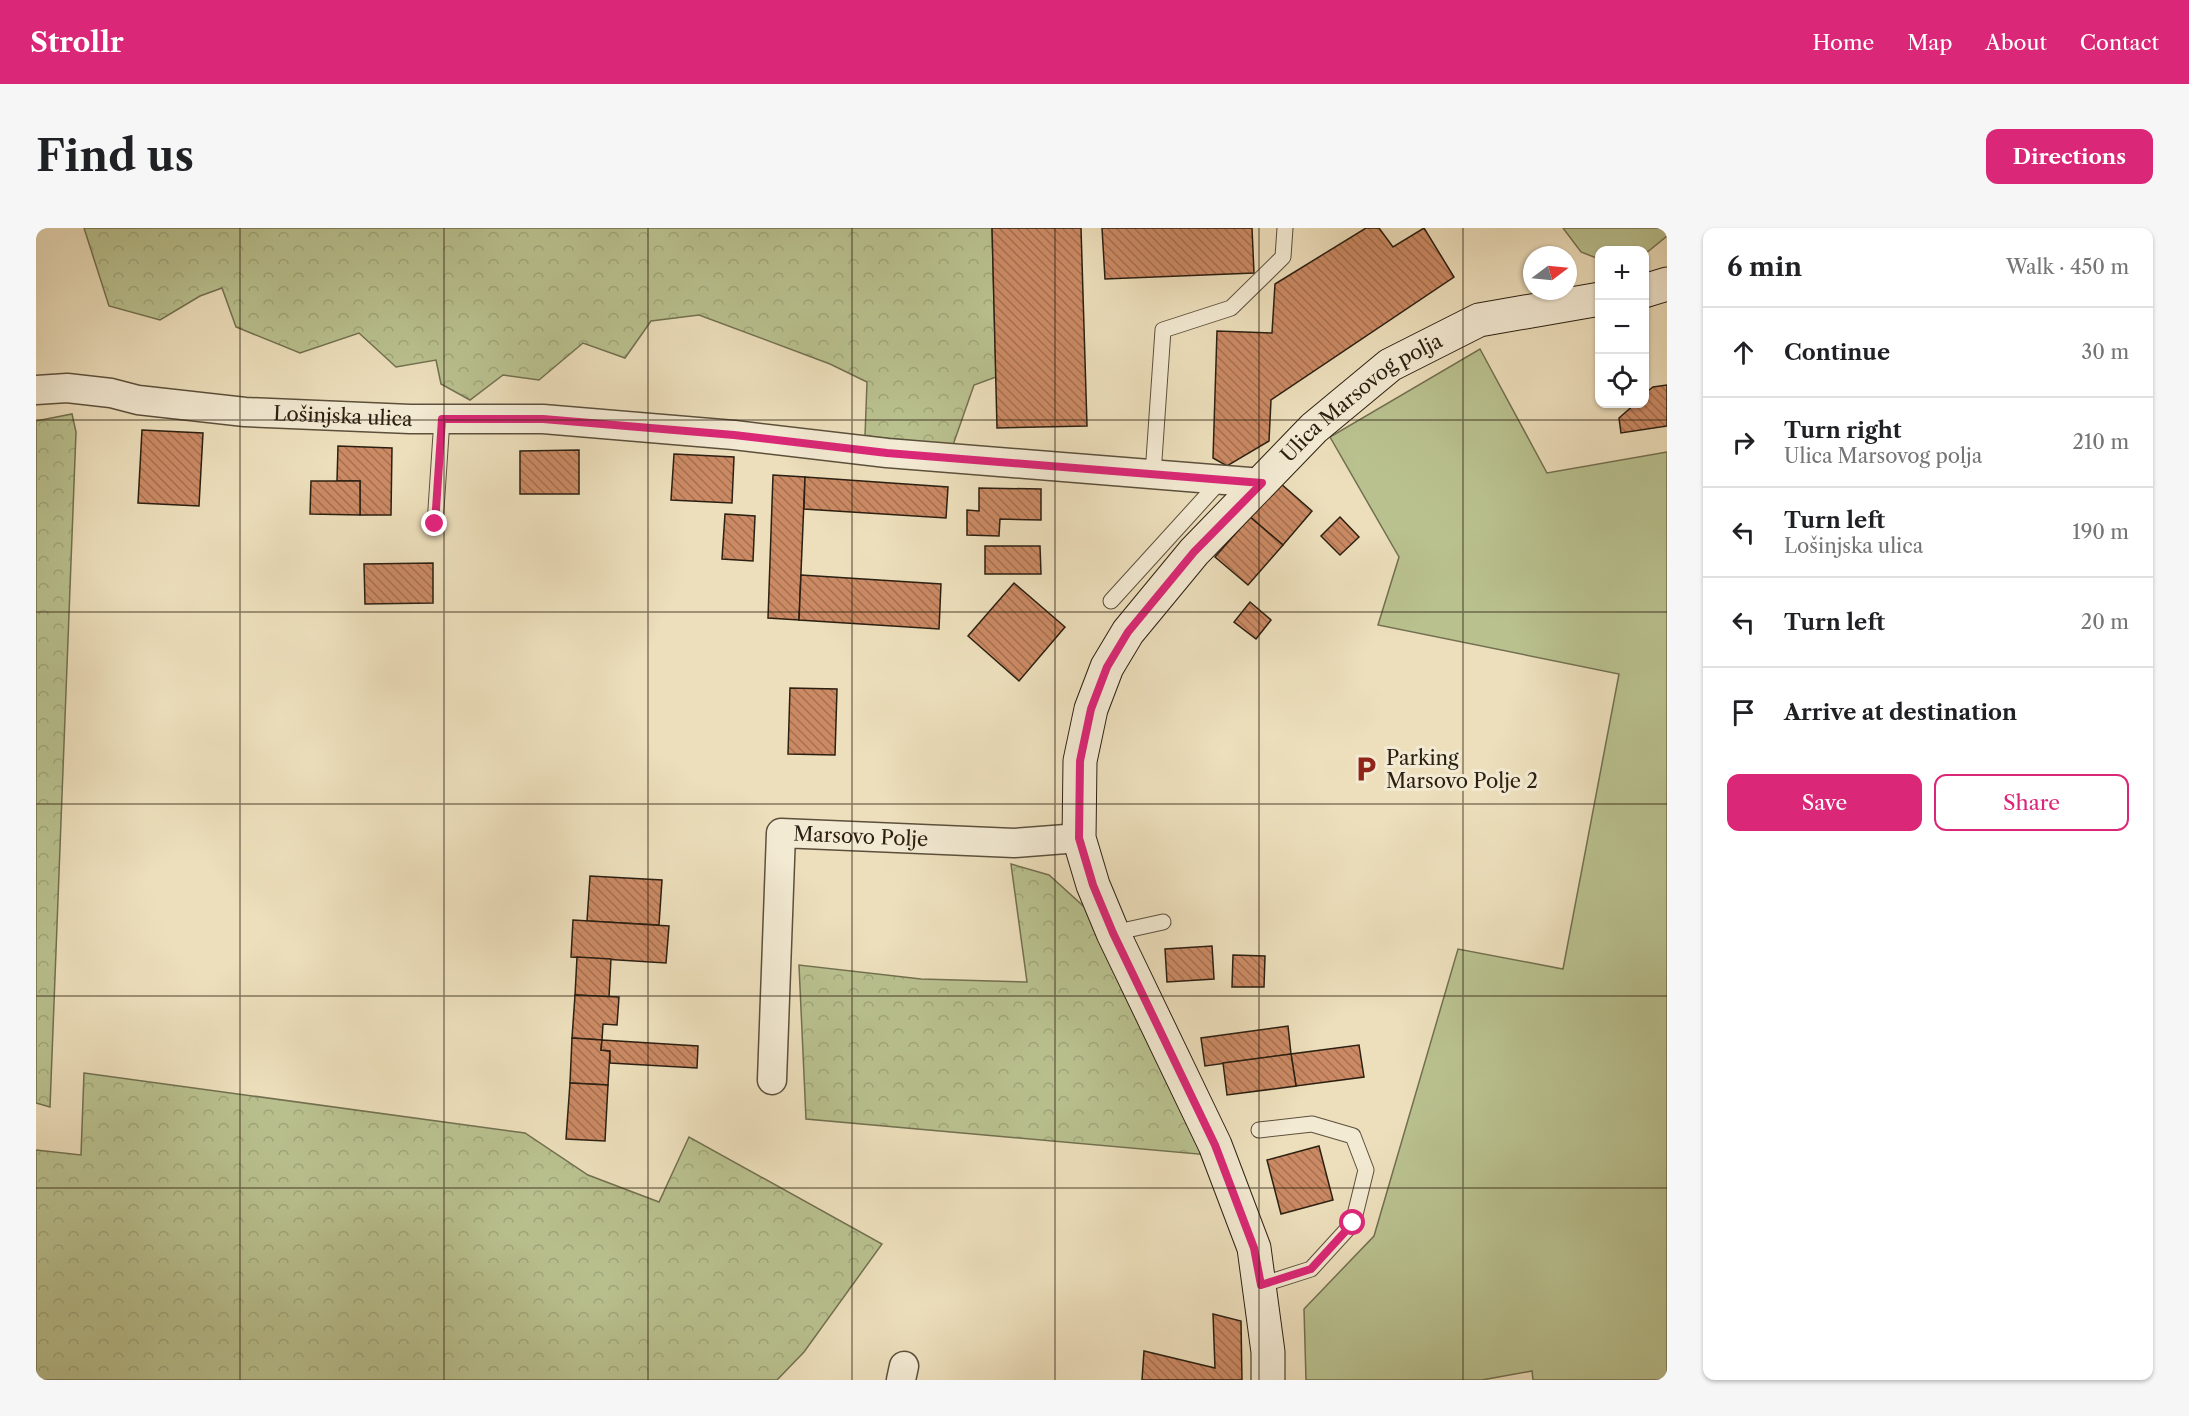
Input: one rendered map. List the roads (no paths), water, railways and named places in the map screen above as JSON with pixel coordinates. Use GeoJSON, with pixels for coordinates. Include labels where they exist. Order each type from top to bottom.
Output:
{"type":"FeatureCollection","features":[{"type":"Feature","properties":{"kind":"main road"},"geometry":{"type":"LineString","coordinates":[[1649,289],[1667,284]]}},
{"type":"Feature","properties":{"kind":"main road","name":"Ulica Marsovog polja"},"geometry":{"type":"LineString","coordinates":[[1268,1380],[1268,1353],[1261,1285],[1254,1248],[1215,1145],[1113,933],[1093,885],[1079,838],[1080,761],[1091,709],[1107,667],[1128,632],[1186,561],[1314,428],[1390,365],[1479,320],[1595,300]]}},
{"type":"Feature","properties":{"kind":"street","name":"Lošinjska ulica"},"geometry":{"type":"LineString","coordinates":[[36,390],[67,388],[138,400],[244,412],[442,419],[543,419],[734,435],[887,453],[1262,483]]}},
{"type":"Feature","properties":{"kind":"street","name":"Marsovo Polje"},"geometry":{"type":"LineString","coordinates":[[772,1080],[781,833],[1014,843],[1079,838]]}},
{"type":"Feature","properties":{"kind":"lane"},"geometry":{"type":"LineString","coordinates":[[1153,474],[1163,330],[1231,308],[1283,257],[1284,228]]}},
{"type":"Feature","properties":{"kind":"lane"},"geometry":{"type":"LineString","coordinates":[[435,524],[442,419]]}},
{"type":"Feature","properties":{"kind":"lane"},"geometry":{"type":"LineString","coordinates":[[1111,601],[1221,480]]}},
{"type":"Feature","properties":{"kind":"lane"},"geometry":{"type":"LineString","coordinates":[[1113,933],[1163,921]]}},
{"type":"Feature","properties":{"kind":"lane"},"geometry":{"type":"LineString","coordinates":[[1259,1130],[1312,1124],[1353,1136],[1366,1170],[1353,1223],[1311,1269],[1261,1285]]}},
{"type":"Feature","properties":{"kind":"place","name":"Parking Marsovo Polje 2"},"geometry":{"type":"Point","coordinates":[1366,769]}}]}
